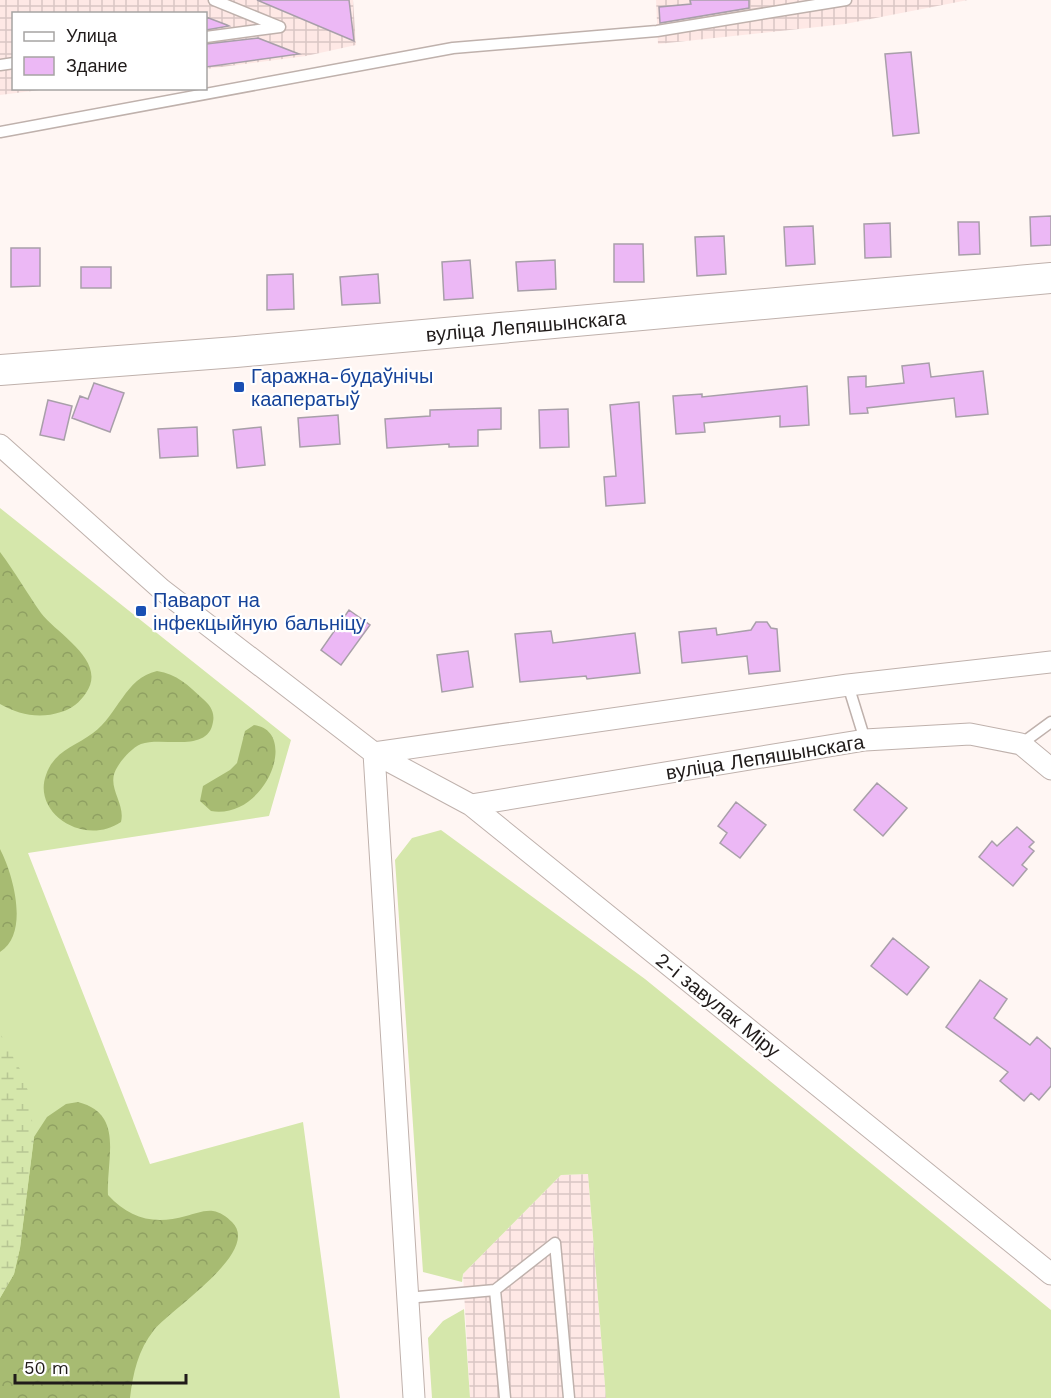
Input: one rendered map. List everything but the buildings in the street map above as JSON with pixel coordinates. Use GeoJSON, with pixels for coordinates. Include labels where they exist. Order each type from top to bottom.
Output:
{"type":"FeatureCollection","features":[{"type":"Feature","properties":{"kind":"street","name":"вуліца Лепяшынскага"},"geometry":{"type":"LineString","coordinates":[[0,370],[236,352],[1051,278]]}},
{"type":"Feature","properties":{"kind":"street","name":"2-і завулак Міру"},"geometry":{"type":"LineString","coordinates":[[0,445],[161,589],[374,753],[471,805],[1051,1274]]}},
{"type":"Feature","properties":{"kind":"street"},"geometry":{"type":"LineString","coordinates":[[414,1398],[374,753],[848,686],[1051,662]]}},
{"type":"Feature","properties":{"kind":"street","name":"вуліца Лепяшынскага"},"geometry":{"type":"LineString","coordinates":[[471,805],[865,740],[970,734],[1021,744],[1051,769]]}},
{"type":"Feature","properties":{"kind":"lane"},"geometry":{"type":"LineString","coordinates":[[207,37],[280,27],[214,0]]}},
{"type":"Feature","properties":{"kind":"lane"},"geometry":{"type":"LineString","coordinates":[[0,132],[453,48],[657,31],[846,0]]}},
{"type":"Feature","properties":{"kind":"lane"},"geometry":{"type":"LineString","coordinates":[[848,686],[865,740]]}},
{"type":"Feature","properties":{"kind":"lane"},"geometry":{"type":"LineString","coordinates":[[1021,744],[1051,722]]}},
{"type":"Feature","properties":{"kind":"lane"},"geometry":{"type":"LineString","coordinates":[[407,1298],[495,1290],[555,1243],[569,1398]]}},
{"type":"Feature","properties":{"kind":"lane"},"geometry":{"type":"LineString","coordinates":[[495,1290],[505,1398]]}},
{"type":"Feature","properties":{"kind":"shaded area"},"geometry":{"type":"Polygon","coordinates":[[[0,0],[353,0],[356,45],[306,56],[207,69],[207,12],[12,12],[12,90],[40,90],[0,95],[0,0]]]}},
{"type":"Feature","properties":{"kind":"shaded area"},"geometry":{"type":"Polygon","coordinates":[[[656,0],[968,0],[845,24],[658,44],[656,0]]]}},
{"type":"Feature","properties":{"kind":"shaded area"},"geometry":{"type":"Polygon","coordinates":[[[588,1174],[606,1398],[470,1398],[463,1274],[561,1175],[588,1174]]]}},
{"type":"Feature","properties":{"kind":"green space"},"geometry":{"type":"Polygon","coordinates":[[[0,508],[291,740],[269,816],[28,853],[150,1164],[303,1122],[340,1398],[0,1398],[0,508]]]}},
{"type":"Feature","properties":{"kind":"green space"},"geometry":{"type":"Polygon","coordinates":[[[0,552],[41,613],[78,649],[91,670],[91,681],[86,693],[75,705],[65,711],[30,715],[0,704],[0,552]]]}},
{"type":"Feature","properties":{"kind":"green space"},"geometry":{"type":"Polygon","coordinates":[[[157,671],[182,681],[208,704],[213,715],[209,732],[203,738],[194,741],[141,744],[128,754],[118,766],[113,780],[121,808],[121,822],[107,829],[92,831],[64,822],[47,802],[44,789],[46,775],[54,760],[102,725],[137,681],[157,671]]]}},
{"type":"Feature","properties":{"kind":"green space"},"geometry":{"type":"Polygon","coordinates":[[[254,725],[268,731],[274,742],[275,757],[270,774],[261,789],[247,802],[231,810],[211,811],[200,801],[203,786],[230,770],[237,763],[245,731],[254,725]]]}},
{"type":"Feature","properties":{"kind":"green space"},"geometry":{"type":"Polygon","coordinates":[[[441,830],[645,979],[1051,1310],[1051,1398],[606,1398],[588,1174],[561,1175],[463,1274],[462,1282],[423,1272],[395,860],[412,838],[441,830]]]}},
{"type":"Feature","properties":{"kind":"green space"},"geometry":{"type":"Polygon","coordinates":[[[0,849],[14,888],[17,918],[9,943],[0,952],[0,849]]]}},
{"type":"Feature","properties":{"kind":"green space"},"geometry":{"type":"Polygon","coordinates":[[[0,1033],[21,1071],[29,1094],[34,1137],[20,1248],[14,1274],[0,1298],[0,1033]]]}},
{"type":"Feature","properties":{"kind":"green space"},"geometry":{"type":"Polygon","coordinates":[[[78,1102],[93,1108],[108,1127],[110,1153],[108,1195],[116,1203],[134,1215],[153,1220],[174,1219],[206,1211],[218,1212],[232,1222],[238,1234],[235,1248],[211,1279],[163,1321],[148,1338],[137,1362],[130,1398],[0,1398],[0,1298],[14,1274],[20,1248],[34,1137],[47,1117],[66,1104],[78,1102]]]}},
{"type":"Feature","properties":{"kind":"green space"},"geometry":{"type":"Polygon","coordinates":[[[464,1309],[470,1398],[432,1398],[428,1338],[443,1321],[464,1309]]]}},
{"type":"Feature","properties":{"kind":"place","name":"Гаражна-будаўнічы кааператыў"},"geometry":{"type":"Point","coordinates":[239,387]}},
{"type":"Feature","properties":{"kind":"place","name":"Паварот на інфекцыйную бальніцу"},"geometry":{"type":"Point","coordinates":[141,611]}}]}
